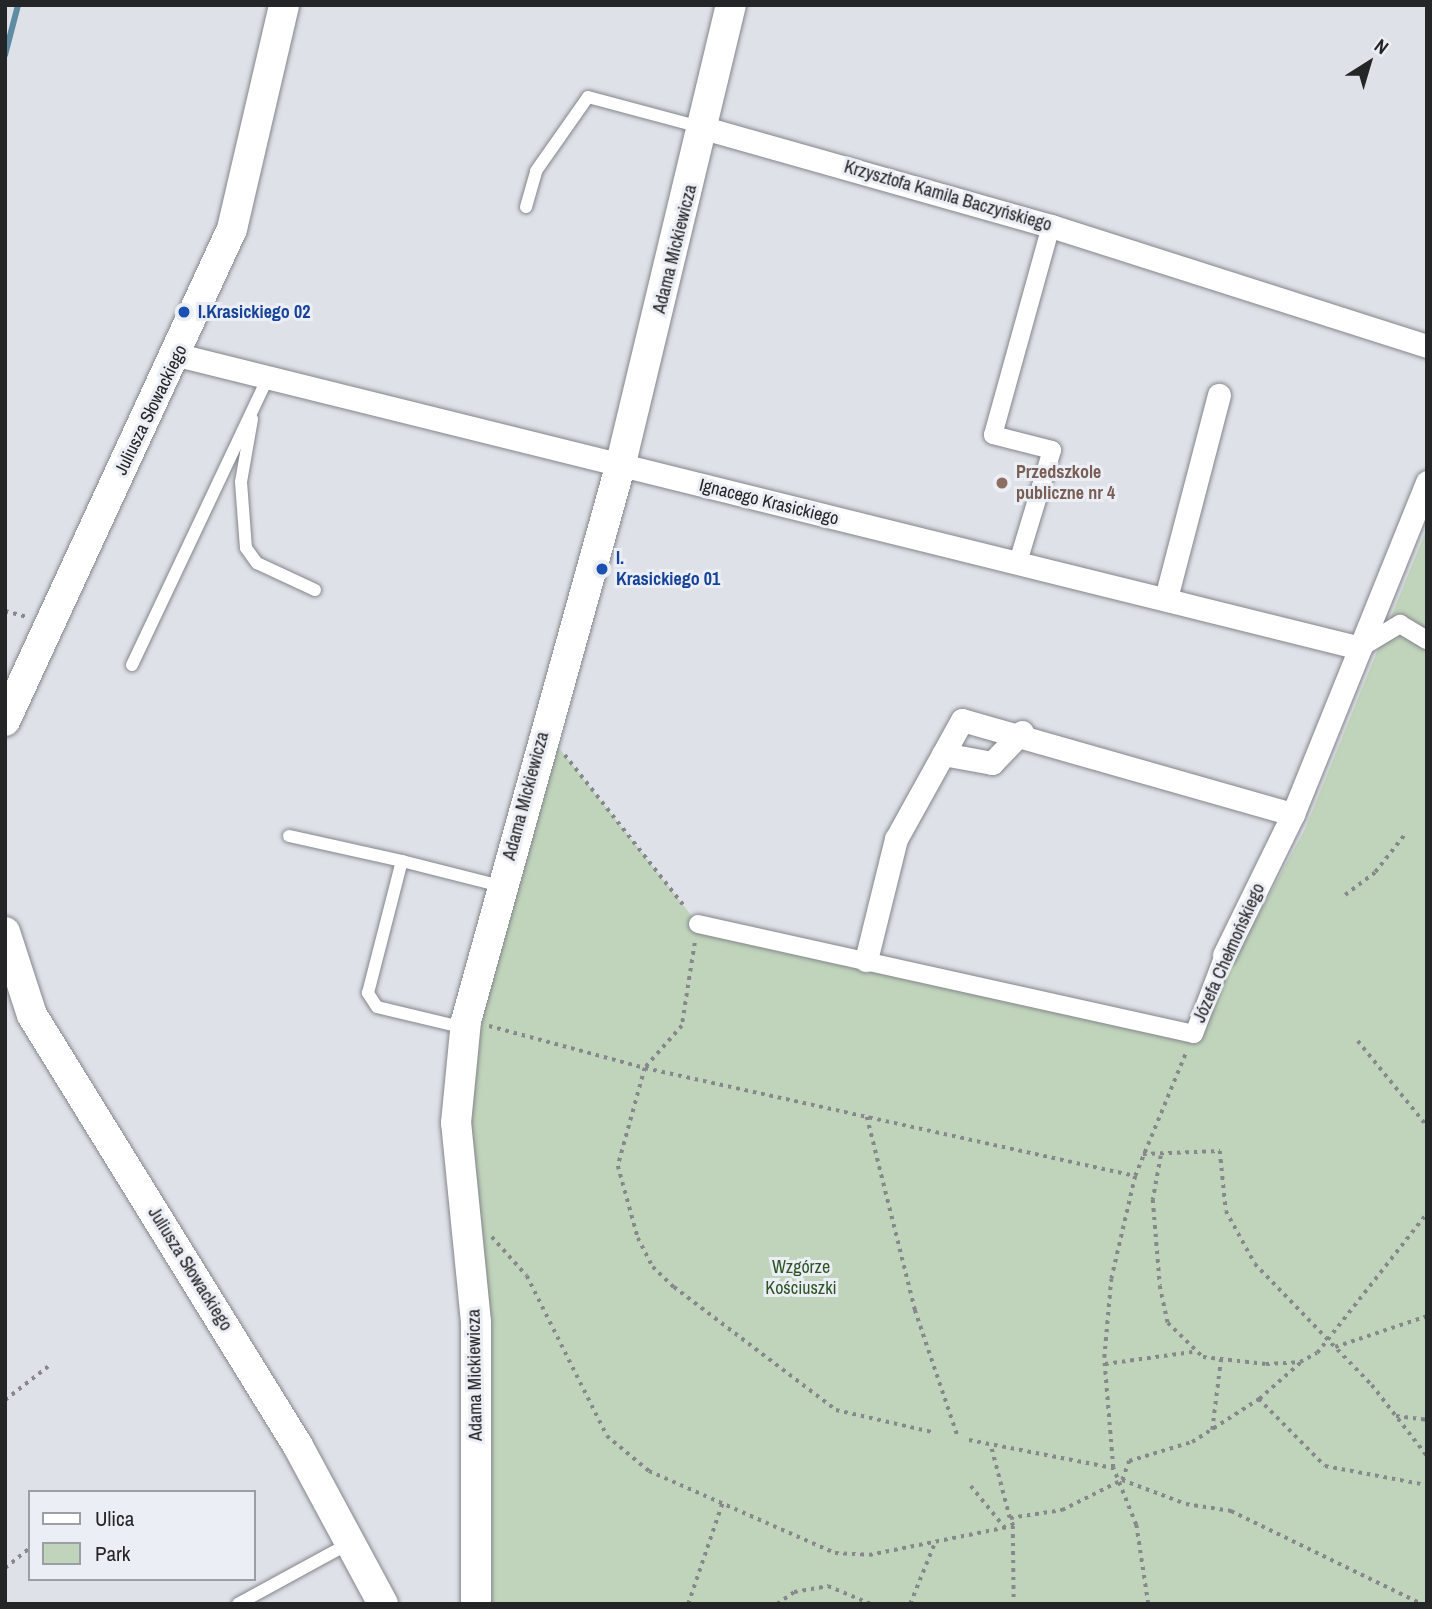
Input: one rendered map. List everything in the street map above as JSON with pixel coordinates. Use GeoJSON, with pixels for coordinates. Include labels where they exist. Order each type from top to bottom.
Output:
{"type":"FeatureCollection","features":[{"type":"Feature","properties":{"kind":"street","name":"Juliusza Słowackiego"},"geometry":{"type":"LineString","coordinates":[[5,721],[178,355],[232,229],[284,5]]}},
{"type":"Feature","properties":{"kind":"street","name":"Adama Mickiewicza"},"geometry":{"type":"LineString","coordinates":[[477,1604],[476,1322],[456,1123],[466,1024],[544,729],[620,467],[732,5]]}},
{"type":"Feature","properties":{"kind":"street","name":"Krzysztofa Kamila Baczyńskiego"},"geometry":{"type":"LineString","coordinates":[[704,128],[1051,226],[1427,346]]}},
{"type":"Feature","properties":{"kind":"street"},"geometry":{"type":"LineString","coordinates":[[1018,562],[1052,450],[993,435],[1051,226]]}},
{"type":"Feature","properties":{"kind":"street","name":"Ignacego Krasickiego"},"geometry":{"type":"LineString","coordinates":[[178,355],[267,380],[1166,598],[1360,648]]}},
{"type":"Feature","properties":{"kind":"street"},"geometry":{"type":"LineString","coordinates":[[1166,598],[1219,395]]}},
{"type":"Feature","properties":{"kind":"street","name":"Józefa Chełmońskiego"},"geometry":{"type":"LineString","coordinates":[[698,925],[1194,1034],[1224,955],[1293,814],[1427,482]]}},
{"type":"Feature","properties":{"kind":"street"},"geometry":{"type":"LineString","coordinates":[[1360,648],[1399,624],[1427,640]]}},
{"type":"Feature","properties":{"kind":"street"},"geometry":{"type":"LineString","coordinates":[[866,960],[896,839],[962,720],[1022,732],[1293,814]]}},
{"type":"Feature","properties":{"kind":"street"},"geometry":{"type":"LineString","coordinates":[[943,754],[992,763],[1022,732]]}},
{"type":"Feature","properties":{"kind":"street","name":"Juliusza Słowackiego"},"geometry":{"type":"LineString","coordinates":[[5,932],[32,1015],[271,1402],[383,1604]]}},
{"type":"Feature","properties":{"kind":"lane","name":"Krzysztofa Kamila Baczyńskiego"},"geometry":{"type":"LineString","coordinates":[[526,207],[536,171],[588,97],[704,128]]}},
{"type":"Feature","properties":{"kind":"lane"},"geometry":{"type":"LineString","coordinates":[[132,665],[253,416],[267,380]]}},
{"type":"Feature","properties":{"kind":"lane"},"geometry":{"type":"LineString","coordinates":[[253,416],[241,482],[246,548],[257,563],[315,590]]}},
{"type":"Feature","properties":{"kind":"lane"},"geometry":{"type":"LineString","coordinates":[[289,836],[501,886]]}},
{"type":"Feature","properties":{"kind":"lane"},"geometry":{"type":"LineString","coordinates":[[402,861],[371,1001],[466,1024]]}},
{"type":"Feature","properties":{"kind":"lane"},"geometry":{"type":"LineString","coordinates":[[238,1604],[350,1543]]}},
{"type":"Feature","properties":{"kind":"path"},"geometry":{"type":"LineString","coordinates":[[5,611],[30,617]]}},
{"type":"Feature","properties":{"kind":"path"},"geometry":{"type":"LineString","coordinates":[[544,729],[698,925],[682,1026],[645,1068],[618,1166],[653,1267],[836,1410],[932,1432]]}},
{"type":"Feature","properties":{"kind":"path"},"geometry":{"type":"LineString","coordinates":[[1345,895],[1375,872],[1406,833]]}},
{"type":"Feature","properties":{"kind":"path"},"geometry":{"type":"LineString","coordinates":[[466,1024],[645,1068],[1135,1176]]}},
{"type":"Feature","properties":{"kind":"path"},"geometry":{"type":"LineString","coordinates":[[1147,1604],[1122,1480],[1113,1468],[1105,1364],[1111,1279],[1135,1176],[1194,1034]]}},
{"type":"Feature","properties":{"kind":"path"},"geometry":{"type":"LineString","coordinates":[[1358,1041],[1427,1126]]}},
{"type":"Feature","properties":{"kind":"path"},"geometry":{"type":"LineString","coordinates":[[867,1115],[915,1310],[958,1437]]}},
{"type":"Feature","properties":{"kind":"path"},"geometry":{"type":"LineString","coordinates":[[1143,1154],[1161,1156],[1220,1151],[1227,1211],[1255,1264],[1335,1347],[1396,1416],[1427,1456]]}},
{"type":"Feature","properties":{"kind":"path"},"geometry":{"type":"LineString","coordinates":[[1161,1156],[1153,1200],[1160,1286],[1168,1323],[1192,1352]]}},
{"type":"Feature","properties":{"kind":"path"},"geometry":{"type":"LineString","coordinates":[[1010,1518],[1062,1510],[1122,1480],[1129,1461],[1212,1430],[1259,1399],[1300,1362],[1330,1342],[1427,1213]]}},
{"type":"Feature","properties":{"kind":"path"},"geometry":{"type":"LineString","coordinates":[[487,1232],[527,1276],[607,1436],[649,1471],[835,1553],[869,1555],[933,1545],[1013,1526]]}},
{"type":"Feature","properties":{"kind":"path"},"geometry":{"type":"LineString","coordinates":[[1335,1347],[1427,1316]]}},
{"type":"Feature","properties":{"kind":"path"},"geometry":{"type":"LineString","coordinates":[[1105,1364],[1192,1352],[1221,1358],[1300,1362]]}},
{"type":"Feature","properties":{"kind":"path"},"geometry":{"type":"LineString","coordinates":[[1212,1430],[1221,1358]]}},
{"type":"Feature","properties":{"kind":"path"},"geometry":{"type":"LineString","coordinates":[[5,1401],[50,1365]]}},
{"type":"Feature","properties":{"kind":"path"},"geometry":{"type":"LineString","coordinates":[[1259,1399],[1325,1465],[1427,1485]]}},
{"type":"Feature","properties":{"kind":"path"},"geometry":{"type":"LineString","coordinates":[[1396,1416],[1427,1420]]}},
{"type":"Feature","properties":{"kind":"path"},"geometry":{"type":"LineString","coordinates":[[969,1440],[992,1449],[1113,1468]]}},
{"type":"Feature","properties":{"kind":"path"},"geometry":{"type":"LineString","coordinates":[[992,1449],[1013,1526],[1014,1604]]}},
{"type":"Feature","properties":{"kind":"path"},"geometry":{"type":"LineString","coordinates":[[1122,1480],[1186,1504],[1231,1511],[1422,1604]]}},
{"type":"Feature","properties":{"kind":"path"},"geometry":{"type":"LineString","coordinates":[[971,1486],[1006,1529]]}},
{"type":"Feature","properties":{"kind":"path"},"geometry":{"type":"LineString","coordinates":[[688,1604],[722,1504]]}},
{"type":"Feature","properties":{"kind":"path"},"geometry":{"type":"LineString","coordinates":[[910,1604],[933,1545]]}},
{"type":"Feature","properties":{"kind":"path"},"geometry":{"type":"LineString","coordinates":[[5,1568],[28,1550]]}},
{"type":"Feature","properties":{"kind":"path"},"geometry":{"type":"LineString","coordinates":[[777,1604],[794,1592],[828,1586],[872,1604]]}},
{"type":"Feature","properties":{"kind":"green space","name":"Wzgórze Kościuszki"},"geometry":{"type":"Polygon","coordinates":[[[1427,528],[1427,1604],[488,1604],[456,1123],[544,729],[698,924],[1194,1034],[1305,829],[1427,528]]]}},
{"type":"Feature","properties":{"kind":"waterway"},"geometry":{"type":"LineString","coordinates":[[5,55],[18,5]]}},
{"type":"Feature","properties":{"kind":"place","name":"I.Krasickiego 02"},"geometry":{"type":"Point","coordinates":[184,312]}},
{"type":"Feature","properties":{"kind":"place","name":"Przedszkole publiczne nr 4"},"geometry":{"type":"Point","coordinates":[1002,483]}},
{"type":"Feature","properties":{"kind":"place","name":"I. Krasickiego 01"},"geometry":{"type":"Point","coordinates":[602,569]}}]}
